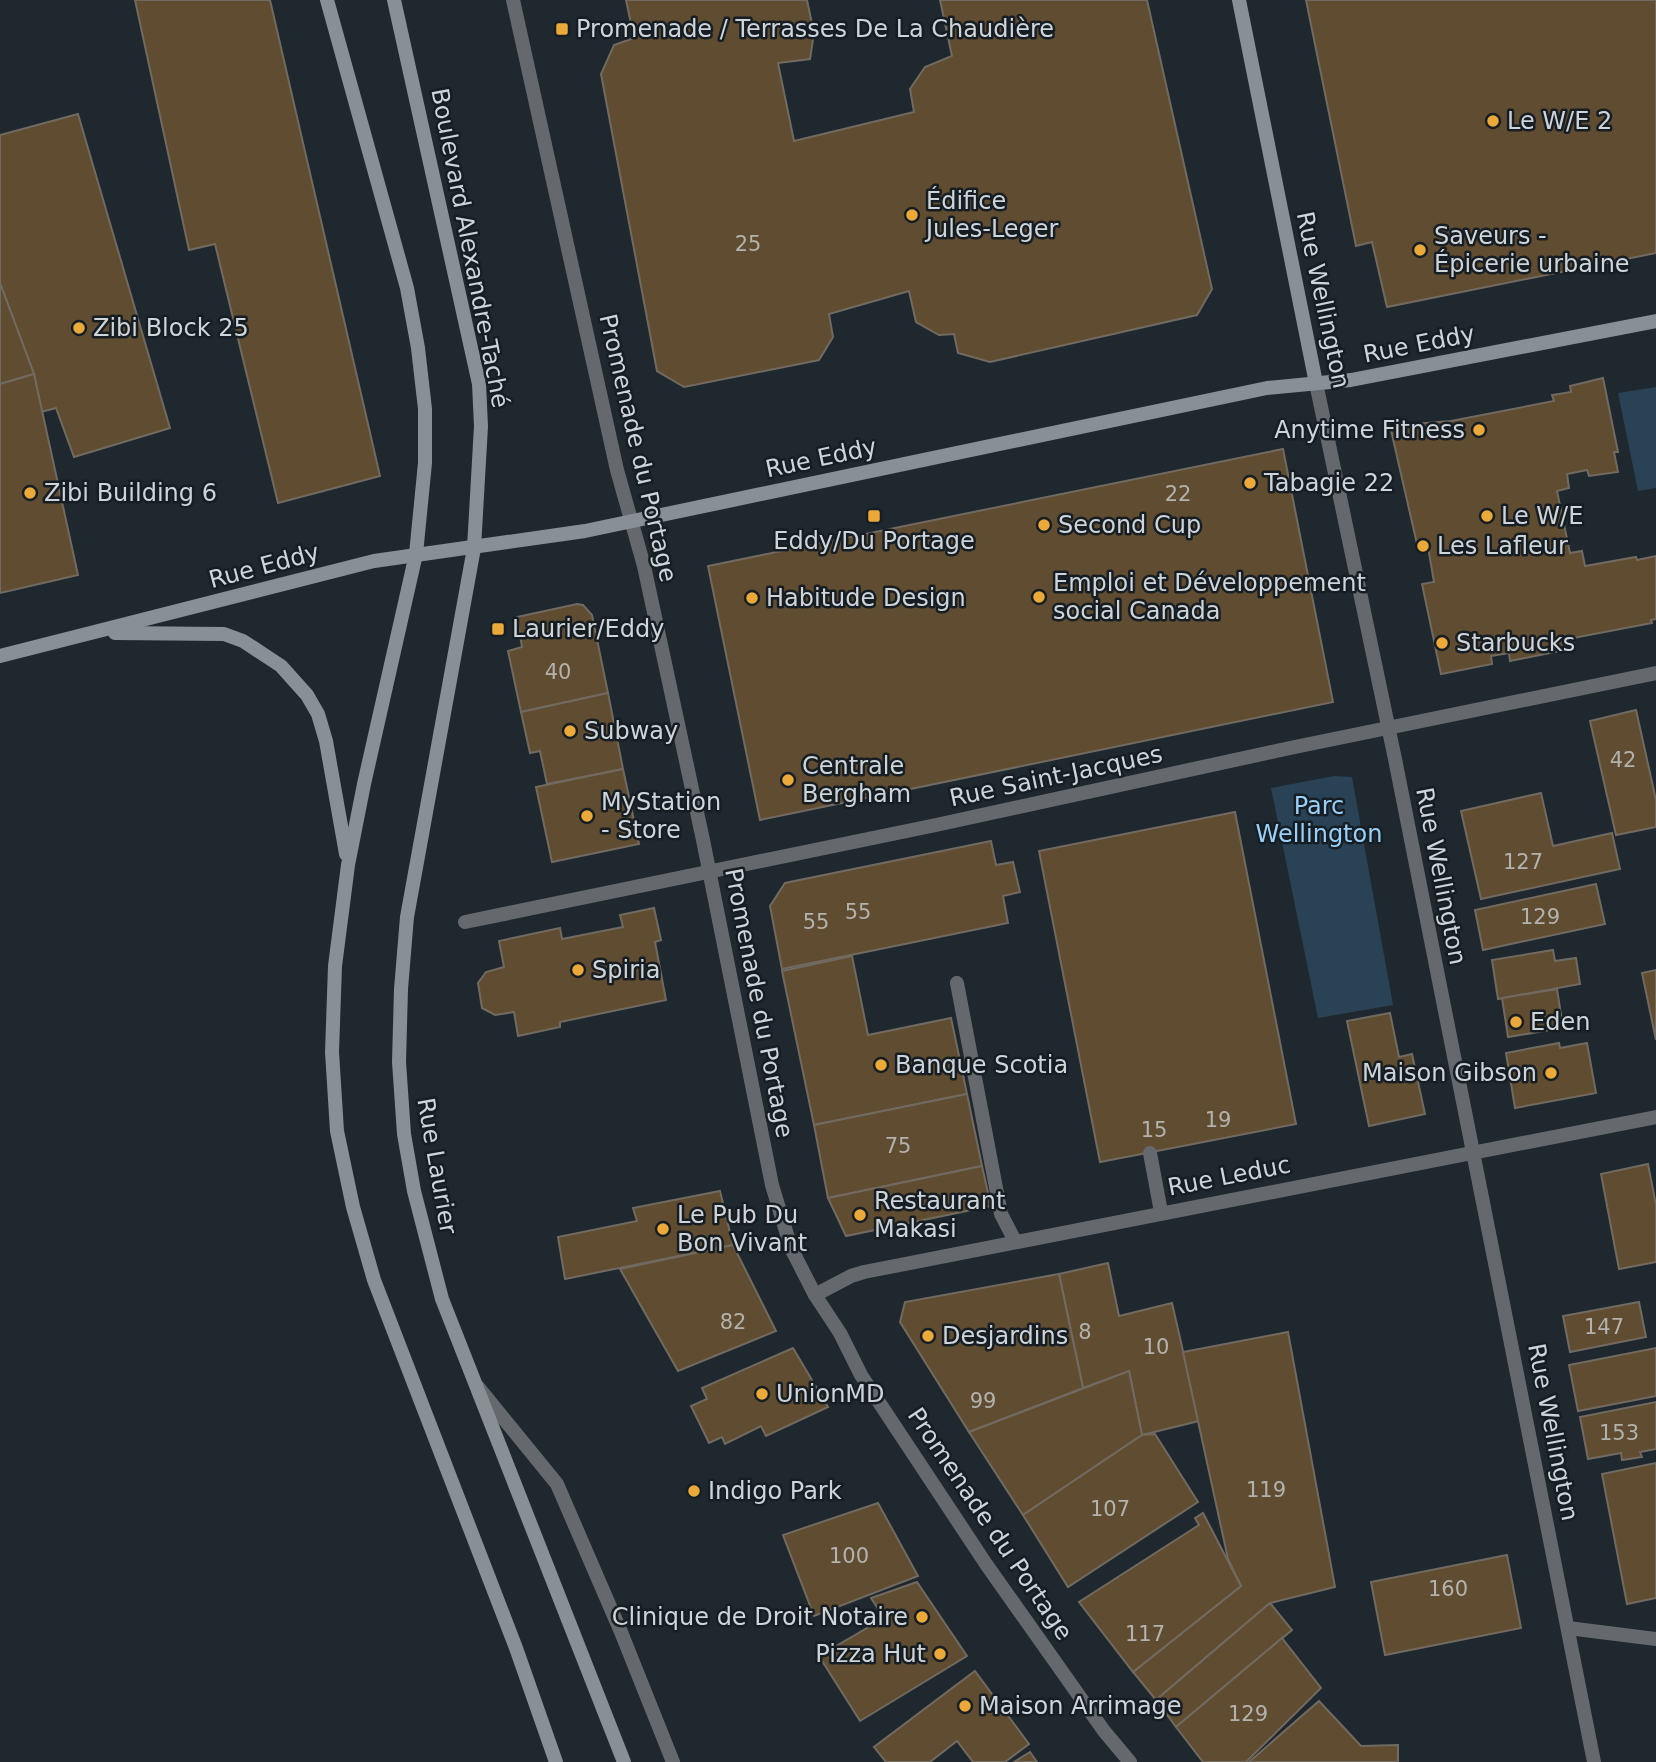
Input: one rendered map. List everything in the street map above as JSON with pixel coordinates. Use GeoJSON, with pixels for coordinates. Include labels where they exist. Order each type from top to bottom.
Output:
{"type":"FeatureCollection","features":[{"type":"Feature","properties":{"kind":"main road"},"geometry":{"type":"LineString","coordinates":[[327,0],[407,288],[425,409],[425,463],[416,554],[363,784],[348,865],[335,966],[331,1052],[337,1131],[353,1207],[379,1292],[516,1648],[556,1762]]}},
{"type":"Feature","properties":{"kind":"main road","name":"Boulevard Alexandre-Taché"},"geometry":{"type":"LineString","coordinates":[[394,0],[479,384],[481,439],[474,548]]}},
{"type":"Feature","properties":{"kind":"main road","name":"Rue Wellington"},"geometry":{"type":"LineString","coordinates":[[1239,0],[1316,383]]}},
{"type":"Feature","properties":{"kind":"main road","name":"Rue Eddy"},"geometry":{"type":"LineString","coordinates":[[0,656],[353,566],[416,554],[576,533],[1267,388],[1351,380],[1656,321]]}},
{"type":"Feature","properties":{"kind":"main road","name":"Rue Laurier"},"geometry":{"type":"LineString","coordinates":[[474,548],[407,917],[399,1062],[404,1134],[417,1204],[442,1299],[624,1762]]}},
{"type":"Feature","properties":{"kind":"main road"},"geometry":{"type":"LineString","coordinates":[[93,633],[224,634],[243,641],[281,666],[307,695],[318,714],[326,741],[348,865]]}},
{"type":"Feature","properties":{"kind":"street","name":"Promenade du Portage"},"geometry":{"type":"LineString","coordinates":[[513,0],[630,521],[644,566],[710,872],[772,1185],[791,1248],[815,1295],[862,1374],[986,1564],[1104,1731],[1130,1762]]}},
{"type":"Feature","properties":{"kind":"street","name":"Rue Wellington"},"geometry":{"type":"LineString","coordinates":[[1316,383],[1389,729],[1594,1762]]}},
{"type":"Feature","properties":{"kind":"street","name":"Rue Saint-Jacques"},"geometry":{"type":"LineString","coordinates":[[466,922],[1656,673]]}},
{"type":"Feature","properties":{"kind":"street"},"geometry":{"type":"LineString","coordinates":[[957,983],[1001,1214],[1015,1241]]}},
{"type":"Feature","properties":{"kind":"street","name":"Rue Leduc"},"geometry":{"type":"LineString","coordinates":[[815,1295],[864,1272],[1656,1116]]}},
{"type":"Feature","properties":{"kind":"street"},"geometry":{"type":"LineString","coordinates":[[1150,1153],[1161,1212]]}},
{"type":"Feature","properties":{"kind":"street"},"geometry":{"type":"LineString","coordinates":[[477,1385],[556,1484],[621,1632],[673,1762]]}},
{"type":"Feature","properties":{"kind":"street"},"geometry":{"type":"LineString","coordinates":[[1568,1628],[1656,1639]]}},
{"type":"Feature","properties":{"kind":"green space"},"geometry":{"type":"Polygon","coordinates":[[[1656,387],[1656,488],[1638,491],[1618,393],[1656,387]]]}},
{"type":"Feature","properties":{"kind":"green space","name":"Parc Wellington"},"geometry":{"type":"Polygon","coordinates":[[[1334,776],[1352,777],[1393,1005],[1318,1018],[1271,788],[1334,776]]]}},
{"type":"Feature","properties":{"kind":"building"},"geometry":{"type":"Polygon","coordinates":[[[135,0],[270,0],[380,476],[278,503],[215,244],[189,250],[135,0]]]}},
{"type":"Feature","properties":{"kind":"building","name":"Édifice Jules-Leger"},"geometry":{"type":"Polygon","coordinates":[[[626,0],[807,0],[814,33],[810,59],[778,63],[794,141],[914,112],[910,89],[925,67],[952,56],[940,0],[1147,0],[1212,289],[1197,315],[990,362],[958,353],[954,334],[939,335],[916,322],[909,291],[829,314],[833,337],[819,360],[684,387],[657,371],[601,74],[614,45],[634,38],[626,0]]]}},
{"type":"Feature","properties":{"kind":"building","name":"Le W/E 2"},"geometry":{"type":"Polygon","coordinates":[[[1306,0],[1656,0],[1656,253],[1387,307],[1372,242],[1356,246],[1306,0]]]}},
{"type":"Feature","properties":{"kind":"building","name":"Zibi Block 25"},"geometry":{"type":"Polygon","coordinates":[[[78,114],[170,428],[74,457],[56,408],[41,412],[34,374],[0,283],[0,135],[78,114]]]}},
{"type":"Feature","properties":{"kind":"building"},"geometry":{"type":"Polygon","coordinates":[[[0,283],[34,374],[0,384],[0,283]]]}},
{"type":"Feature","properties":{"kind":"building","name":"Zibi Building 6"},"geometry":{"type":"Polygon","coordinates":[[[34,374],[78,575],[0,593],[0,384],[34,374]]]}},
{"type":"Feature","properties":{"kind":"building","name":"Le W/E"},"geometry":{"type":"Polygon","coordinates":[[[1603,378],[1618,452],[1614,452],[1618,472],[1589,476],[1587,470],[1567,474],[1569,488],[1557,491],[1570,553],[1582,551],[1585,566],[1656,556],[1656,619],[1651,620],[1652,623],[1573,638],[1575,648],[1510,661],[1509,653],[1491,656],[1492,664],[1441,674],[1422,584],[1434,582],[1427,541],[1417,544],[1390,426],[1451,421],[1554,401],[1552,395],[1571,392],[1570,386],[1603,378]]]}},
{"type":"Feature","properties":{"kind":"building"},"geometry":{"type":"Polygon","coordinates":[[[1283,449],[1333,702],[760,820],[708,566],[1283,449]]]}},
{"type":"Feature","properties":{"kind":"building"},"geometry":{"type":"Polygon","coordinates":[[[583,605],[592,615],[608,693],[521,712],[508,651],[522,647],[517,617],[583,605]]]}},
{"type":"Feature","properties":{"kind":"building","name":"Subway"},"geometry":{"type":"Polygon","coordinates":[[[608,693],[623,769],[547,784],[540,751],[530,753],[521,712],[608,693]]]}},
{"type":"Feature","properties":{"kind":"building"},"geometry":{"type":"Polygon","coordinates":[[[1636,710],[1656,800],[1656,827],[1616,835],[1590,721],[1636,710]]]}},
{"type":"Feature","properties":{"kind":"building","name":"MyStation - Store"},"geometry":{"type":"Polygon","coordinates":[[[623,769],[639,844],[552,862],[536,787],[623,769]]]}},
{"type":"Feature","properties":{"kind":"building"},"geometry":{"type":"Polygon","coordinates":[[[1541,793],[1553,846],[1612,833],[1620,869],[1481,899],[1461,811],[1541,793]]]}},
{"type":"Feature","properties":{"kind":"building"},"geometry":{"type":"Polygon","coordinates":[[[1235,812],[1296,1124],[1100,1162],[1039,851],[1235,812]]]}},
{"type":"Feature","properties":{"kind":"building"},"geometry":{"type":"Polygon","coordinates":[[[991,841],[996,865],[1013,862],[1020,892],[1003,896],[1008,923],[782,969],[770,906],[785,883],[991,841]]]}},
{"type":"Feature","properties":{"kind":"building"},"geometry":{"type":"Polygon","coordinates":[[[1596,884],[1605,924],[1483,950],[1475,910],[1596,884]]]}},
{"type":"Feature","properties":{"kind":"building","name":"Spiria"},"geometry":{"type":"Polygon","coordinates":[[[654,908],[661,940],[655,942],[666,1000],[560,1022],[560,1027],[518,1036],[514,1012],[495,1015],[482,1008],[478,983],[486,972],[504,967],[499,941],[560,928],[562,939],[623,927],[620,915],[654,908]]]}},
{"type":"Feature","properties":{"kind":"building"},"geometry":{"type":"Polygon","coordinates":[[[1553,950],[1555,961],[1576,958],[1580,984],[1498,999],[1492,960],[1553,950]]]}},
{"type":"Feature","properties":{"kind":"building","name":"Banque Scotia"},"geometry":{"type":"Polygon","coordinates":[[[852,956],[868,1035],[951,1018],[967,1094],[814,1125],[782,971],[852,956]]]}},
{"type":"Feature","properties":{"kind":"building"},"geometry":{"type":"Polygon","coordinates":[[[1656,970],[1656,1040],[1642,973],[1656,970]]]}},
{"type":"Feature","properties":{"kind":"building"},"geometry":{"type":"Polygon","coordinates":[[[1557,989],[1563,1028],[1508,1037],[1502,998],[1557,989]]]}},
{"type":"Feature","properties":{"kind":"building"},"geometry":{"type":"Polygon","coordinates":[[[1390,1013],[1399,1057],[1412,1054],[1425,1114],[1369,1126],[1347,1021],[1390,1013]]]}},
{"type":"Feature","properties":{"kind":"building","name":"Maison Gibson"},"geometry":{"type":"Polygon","coordinates":[[[1559,1043],[1560,1048],[1587,1043],[1596,1093],[1515,1108],[1506,1053],[1559,1043]]]}},
{"type":"Feature","properties":{"kind":"building"},"geometry":{"type":"Polygon","coordinates":[[[967,1094],[982,1166],[828,1198],[814,1125],[967,1094]]]}},
{"type":"Feature","properties":{"kind":"building"},"geometry":{"type":"Polygon","coordinates":[[[1648,1164],[1656,1205],[1656,1262],[1619,1269],[1601,1174],[1648,1164]]]}},
{"type":"Feature","properties":{"kind":"building"},"geometry":{"type":"Polygon","coordinates":[[[982,1166],[991,1206],[846,1236],[828,1198],[982,1166]]]}},
{"type":"Feature","properties":{"kind":"building","name":"Le Pub Du Bon Vivant"},"geometry":{"type":"Polygon","coordinates":[[[720,1191],[733,1245],[565,1279],[558,1237],[637,1221],[633,1208],[720,1191]]]}},
{"type":"Feature","properties":{"kind":"building"},"geometry":{"type":"Polygon","coordinates":[[[733,1245],[776,1331],[678,1371],[620,1269],[733,1245]]]}},
{"type":"Feature","properties":{"kind":"building"},"geometry":{"type":"Polygon","coordinates":[[[1108,1263],[1119,1316],[1172,1303],[1199,1421],[1142,1435],[1129,1371],[1083,1388],[1059,1274],[1108,1263]]]}},
{"type":"Feature","properties":{"kind":"building"},"geometry":{"type":"Polygon","coordinates":[[[1059,1274],[1083,1388],[969,1432],[900,1322],[905,1302],[1059,1274]]]}},
{"type":"Feature","properties":{"kind":"building"},"geometry":{"type":"Polygon","coordinates":[[[1639,1302],[1646,1337],[1570,1352],[1563,1316],[1639,1302]]]}},
{"type":"Feature","properties":{"kind":"building"},"geometry":{"type":"Polygon","coordinates":[[[1288,1332],[1335,1587],[1270,1603],[1156,1700],[1133,1672],[1241,1586],[1228,1559],[1183,1352],[1288,1332]]]}},
{"type":"Feature","properties":{"kind":"building","name":"UnionMD"},"geometry":{"type":"Polygon","coordinates":[[[793,1348],[828,1407],[766,1436],[761,1426],[725,1444],[722,1437],[709,1443],[691,1406],[707,1399],[702,1388],[793,1348]]]}},
{"type":"Feature","properties":{"kind":"building"},"geometry":{"type":"Polygon","coordinates":[[[1656,1348],[1656,1396],[1578,1411],[1569,1365],[1656,1348]]]}},
{"type":"Feature","properties":{"kind":"building"},"geometry":{"type":"Polygon","coordinates":[[[1129,1371],[1142,1435],[1023,1515],[969,1432],[1129,1371]]]}},
{"type":"Feature","properties":{"kind":"building"},"geometry":{"type":"Polygon","coordinates":[[[1656,1402],[1656,1449],[1640,1452],[1642,1457],[1622,1460],[1621,1453],[1588,1459],[1580,1417],[1656,1402]]]}},
{"type":"Feature","properties":{"kind":"building"},"geometry":{"type":"Polygon","coordinates":[[[1155,1434],[1198,1502],[1068,1587],[1023,1515],[1142,1435],[1155,1434]]]}},
{"type":"Feature","properties":{"kind":"building"},"geometry":{"type":"Polygon","coordinates":[[[1656,1463],[1656,1598],[1627,1604],[1602,1474],[1656,1463]]]}},
{"type":"Feature","properties":{"kind":"building"},"geometry":{"type":"Polygon","coordinates":[[[878,1503],[918,1576],[814,1616],[783,1535],[878,1503]]]}},
{"type":"Feature","properties":{"kind":"building"},"geometry":{"type":"Polygon","coordinates":[[[1203,1513],[1241,1586],[1133,1672],[1079,1602],[1199,1525],[1195,1518],[1203,1513]]]}},
{"type":"Feature","properties":{"kind":"building"},"geometry":{"type":"Polygon","coordinates":[[[1507,1555],[1521,1628],[1385,1655],[1371,1582],[1507,1555]]]}},
{"type":"Feature","properties":{"kind":"building"},"geometry":{"type":"Polygon","coordinates":[[[917,1582],[967,1656],[860,1721],[819,1656],[884,1618],[871,1598],[917,1582]]]}},
{"type":"Feature","properties":{"kind":"building"},"geometry":{"type":"Polygon","coordinates":[[[1270,1603],[1292,1630],[1176,1727],[1156,1700],[1270,1603]]]}},
{"type":"Feature","properties":{"kind":"building"},"geometry":{"type":"Polygon","coordinates":[[[1282,1638],[1321,1688],[1246,1762],[1203,1762],[1176,1727],[1282,1638]]]}},
{"type":"Feature","properties":{"kind":"building","name":"Maison Arrimage"},"geometry":{"type":"Polygon","coordinates":[[[975,1671],[1029,1744],[1005,1762],[973,1762],[957,1741],[930,1762],[886,1762],[874,1747],[975,1671]]]}},
{"type":"Feature","properties":{"kind":"building"},"geometry":{"type":"Polygon","coordinates":[[[1319,1701],[1361,1746],[1398,1745],[1398,1762],[1249,1762],[1319,1701]]]}},
{"type":"Feature","properties":{"kind":"building"},"geometry":{"type":"Polygon","coordinates":[[[1030,1752],[1037,1762],[1014,1762],[1030,1752]]]}},
{"type":"Feature","properties":{"kind":"place","name":"Promenade / Terrasses De La Chaudière"},"geometry":{"type":"Point","coordinates":[562,29]}},
{"type":"Feature","properties":{"kind":"place","name":"Le W/E 2"},"geometry":{"type":"Point","coordinates":[1493,121]}},
{"type":"Feature","properties":{"kind":"place","name":"Édifice Jules-Leger"},"geometry":{"type":"Point","coordinates":[912,215]}},
{"type":"Feature","properties":{"kind":"place","name":"Saveurs - Épicerie urbaine"},"geometry":{"type":"Point","coordinates":[1420,250]}},
{"type":"Feature","properties":{"kind":"place","name":"Zibi Block 25"},"geometry":{"type":"Point","coordinates":[79,328]}},
{"type":"Feature","properties":{"kind":"place","name":"Anytime Fitness"},"geometry":{"type":"Point","coordinates":[1479,430]}},
{"type":"Feature","properties":{"kind":"place","name":"Tabagie 22"},"geometry":{"type":"Point","coordinates":[1250,483]}},
{"type":"Feature","properties":{"kind":"place","name":"Zibi Building 6"},"geometry":{"type":"Point","coordinates":[30,493]}},
{"type":"Feature","properties":{"kind":"place","name":"Eddy/Du Portage"},"geometry":{"type":"Point","coordinates":[874,516]}},
{"type":"Feature","properties":{"kind":"place","name":"Le W/E"},"geometry":{"type":"Point","coordinates":[1487,516]}},
{"type":"Feature","properties":{"kind":"place","name":"Second Cup"},"geometry":{"type":"Point","coordinates":[1044,525]}},
{"type":"Feature","properties":{"kind":"place","name":"Les Lafleur"},"geometry":{"type":"Point","coordinates":[1423,546]}},
{"type":"Feature","properties":{"kind":"place","name":"Emploi et Développement social Canada"},"geometry":{"type":"Point","coordinates":[1039,597]}},
{"type":"Feature","properties":{"kind":"place","name":"Habitude Design"},"geometry":{"type":"Point","coordinates":[752,598]}},
{"type":"Feature","properties":{"kind":"place","name":"Laurier/Eddy"},"geometry":{"type":"Point","coordinates":[498,629]}},
{"type":"Feature","properties":{"kind":"place","name":"Starbucks"},"geometry":{"type":"Point","coordinates":[1442,643]}},
{"type":"Feature","properties":{"kind":"place","name":"Subway"},"geometry":{"type":"Point","coordinates":[570,731]}},
{"type":"Feature","properties":{"kind":"place","name":"Centrale Bergham"},"geometry":{"type":"Point","coordinates":[788,780]}},
{"type":"Feature","properties":{"kind":"place","name":"MyStation - Store"},"geometry":{"type":"Point","coordinates":[587,816]}},
{"type":"Feature","properties":{"kind":"place","name":"Spiria"},"geometry":{"type":"Point","coordinates":[578,970]}},
{"type":"Feature","properties":{"kind":"place","name":"Eden"},"geometry":{"type":"Point","coordinates":[1516,1022]}},
{"type":"Feature","properties":{"kind":"place","name":"Banque Scotia"},"geometry":{"type":"Point","coordinates":[881,1065]}},
{"type":"Feature","properties":{"kind":"place","name":"Maison Gibson"},"geometry":{"type":"Point","coordinates":[1551,1073]}},
{"type":"Feature","properties":{"kind":"place","name":"Restaurant Makasi"},"geometry":{"type":"Point","coordinates":[860,1215]}},
{"type":"Feature","properties":{"kind":"place","name":"Le Pub Du Bon Vivant"},"geometry":{"type":"Point","coordinates":[663,1229]}},
{"type":"Feature","properties":{"kind":"place","name":"Desjardins"},"geometry":{"type":"Point","coordinates":[928,1336]}},
{"type":"Feature","properties":{"kind":"place","name":"UnionMD"},"geometry":{"type":"Point","coordinates":[762,1394]}},
{"type":"Feature","properties":{"kind":"place","name":"Indigo Park"},"geometry":{"type":"Point","coordinates":[694,1491]}},
{"type":"Feature","properties":{"kind":"place","name":"Clinique de Droit Notaire"},"geometry":{"type":"Point","coordinates":[922,1617]}},
{"type":"Feature","properties":{"kind":"place","name":"Pizza Hut"},"geometry":{"type":"Point","coordinates":[940,1654]}},
{"type":"Feature","properties":{"kind":"place","name":"Maison Arrimage"},"geometry":{"type":"Point","coordinates":[965,1706]}}]}
